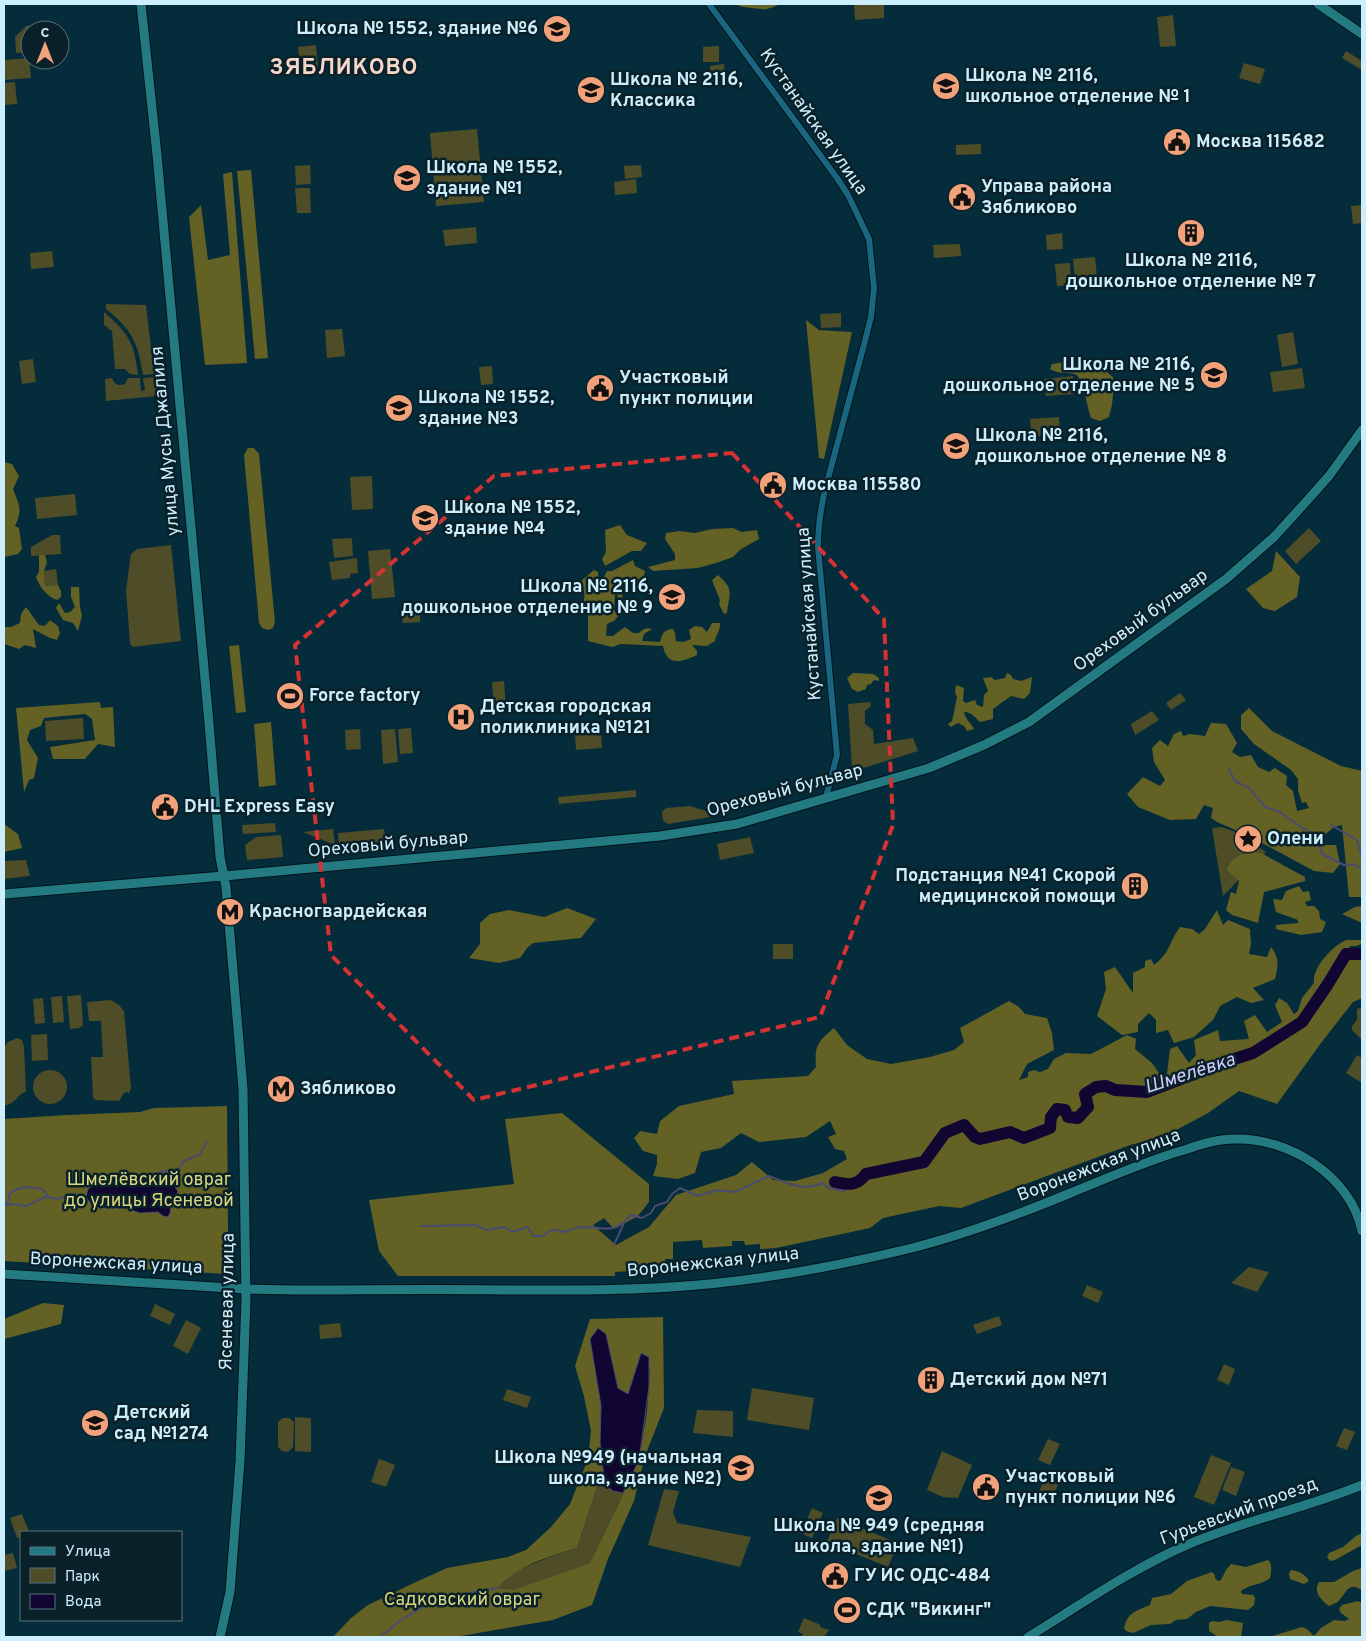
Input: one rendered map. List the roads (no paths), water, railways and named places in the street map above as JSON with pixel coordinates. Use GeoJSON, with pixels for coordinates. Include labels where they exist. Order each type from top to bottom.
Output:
{"type":"FeatureCollection","features":[{"type":"Feature","properties":{"kind":"street","name":"улица Мусы Джалиля"},"geometry":{"type":"LineString","coordinates":[[141,4],[157,155],[220,857],[224,876]]}},
{"type":"Feature","properties":{"kind":"street","name":"Кустанайская улица"},"geometry":{"type":"LineString","coordinates":[[710,4],[837,178],[848,195],[869,239],[874,288],[871,317],[826,486],[818,530],[837,755],[826,797]]}},
{"type":"Feature","properties":{"kind":"street"},"geometry":{"type":"LineString","coordinates":[[1318,4],[1362,34]]}},
{"type":"Feature","properties":{"kind":"street","name":"Ореховый бульвар"},"geometry":{"type":"LineString","coordinates":[[4,894],[660,836],[738,824],[929,768],[984,745],[1029,722],[1226,579],[1274,537],[1329,476],[1362,430]]}},
{"type":"Feature","properties":{"kind":"street","name":"Ясеневая улица"},"geometry":{"type":"LineString","coordinates":[[220,1637],[230,1592],[233,1555],[240,1461],[246,1289],[243,1090],[224,876]]}},
{"type":"Feature","properties":{"kind":"street","name":"Воронежская улица"},"geometry":{"type":"LineString","coordinates":[[4,1274],[246,1289],[629,1289],[754,1278],[855,1261],[984,1228],[1132,1167],[1212,1141],[1234,1138],[1261,1141],[1284,1147],[1317,1166],[1346,1195],[1353,1205],[1362,1231]]}},
{"type":"Feature","properties":{"kind":"street","name":"Гурьевский проезд"},"geometry":{"type":"LineString","coordinates":[[1028,1637],[1152,1562],[1189,1544],[1234,1527],[1362,1485]]}},
{"type":"Feature","properties":{"kind":"water"},"geometry":{"type":"Polygon","coordinates":[[[143,1179],[168,1181],[175,1187],[178,1192],[172,1200],[168,1217],[158,1212],[140,1213],[126,1208],[101,1208],[92,1205],[86,1197],[88,1189],[97,1183],[117,1184],[143,1179]]]}},
{"type":"Feature","properties":{"kind":"water"},"geometry":{"type":"Polygon","coordinates":[[[598,1328],[606,1334],[618,1388],[628,1394],[641,1353],[649,1357],[649,1387],[639,1460],[623,1493],[613,1491],[605,1485],[600,1443],[601,1406],[590,1339],[598,1328]]]}},
{"type":"Feature","properties":{"kind":"waterway"},"geometry":{"type":"LineString","coordinates":[[1229,769],[1235,781],[1249,788],[1265,807],[1278,811],[1310,833],[1318,841],[1322,854],[1344,865],[1353,864],[1362,869]]}},
{"type":"Feature","properties":{"kind":"waterway"},"geometry":{"type":"LineString","coordinates":[[1331,825],[1357,840],[1362,858]]}},
{"type":"Feature","properties":{"kind":"waterway","name":"Шмелёвка"},"geometry":{"type":"LineString","coordinates":[[835,1182],[852,1184],[859,1181],[866,1174],[924,1162],[945,1133],[964,1125],[975,1137],[980,1139],[1010,1132],[1024,1138],[1050,1128],[1051,1117],[1057,1109],[1065,1110],[1068,1117],[1078,1118],[1088,1107],[1085,1094],[1096,1087],[1106,1086],[1115,1090],[1147,1092],[1253,1053],[1302,1022],[1346,954],[1362,954]]}},
{"type":"Feature","properties":{"kind":"waterway"},"geometry":{"type":"LineString","coordinates":[[146,1179],[163,1171],[177,1171],[184,1161],[200,1154],[207,1142]]}},
{"type":"Feature","properties":{"kind":"waterway"},"geometry":{"type":"LineString","coordinates":[[421,1226],[475,1225],[487,1230],[504,1227],[512,1232],[528,1227],[533,1236],[543,1236],[553,1230],[564,1232],[581,1227],[614,1228],[631,1215],[642,1218],[651,1213],[655,1206],[667,1202],[672,1194],[680,1188],[698,1196],[717,1190],[735,1192],[769,1176],[802,1187],[815,1186],[822,1183],[829,1188],[844,1191],[848,1185]]}},
{"type":"Feature","properties":{"kind":"waterway"},"geometry":{"type":"LineString","coordinates":[[6,1204],[9,1200],[9,1194],[21,1188],[42,1189],[49,1197]]}},
{"type":"Feature","properties":{"kind":"waterway"},"geometry":{"type":"LineString","coordinates":[[4,1206],[12,1204],[26,1206],[45,1197],[59,1199],[71,1194],[84,1195],[87,1199]]}},
{"type":"Feature","properties":{"kind":"waterway","name":"Садковский овраг"},"geometry":{"type":"LineString","coordinates":[[614,1245],[623,1225]]}},
{"type":"Feature","properties":{"kind":"waterway"},"geometry":{"type":"LineString","coordinates":[[380,1637],[402,1619],[439,1598],[498,1588]]}},
{"type":"Feature","properties":{"kind":"place","name":"Школа № 1552, здание №6"},"geometry":{"type":"Point","coordinates":[557,29]}},
{"type":"Feature","properties":{"kind":"place","name":"Школа № 2116, школьное отделение № 1"},"geometry":{"type":"Point","coordinates":[946,86]}},
{"type":"Feature","properties":{"kind":"place","name":"Школа № 2116, Классика"},"geometry":{"type":"Point","coordinates":[591,90]}},
{"type":"Feature","properties":{"kind":"place","name":"Москва 115682"},"geometry":{"type":"Point","coordinates":[1177,142]}},
{"type":"Feature","properties":{"kind":"place","name":"Школа № 1552, здание №1"},"geometry":{"type":"Point","coordinates":[407,178]}},
{"type":"Feature","properties":{"kind":"place","name":"Управа района Зябликово"},"geometry":{"type":"Point","coordinates":[962,197]}},
{"type":"Feature","properties":{"kind":"place","name":"Школа № 2116, дошкольное отделение № 7"},"geometry":{"type":"Point","coordinates":[1191,233]}},
{"type":"Feature","properties":{"kind":"place","name":"Школа № 2116, дошкольное отделение № 5"},"geometry":{"type":"Point","coordinates":[1214,375]}},
{"type":"Feature","properties":{"kind":"place","name":"Участковый пункт полиции"},"geometry":{"type":"Point","coordinates":[600,388]}},
{"type":"Feature","properties":{"kind":"place","name":"Школа № 1552, здание №3"},"geometry":{"type":"Point","coordinates":[399,408]}},
{"type":"Feature","properties":{"kind":"place","name":"Школа № 2116, дошкольное отделение № 8"},"geometry":{"type":"Point","coordinates":[956,446]}},
{"type":"Feature","properties":{"kind":"place","name":"Москва 115580"},"geometry":{"type":"Point","coordinates":[773,485]}},
{"type":"Feature","properties":{"kind":"place","name":"Школа № 1552, здание №4"},"geometry":{"type":"Point","coordinates":[425,518]}},
{"type":"Feature","properties":{"kind":"place","name":"Школа № 2116, дошкольное отделение № 9"},"geometry":{"type":"Point","coordinates":[672,597]}},
{"type":"Feature","properties":{"kind":"place","name":"Force factory"},"geometry":{"type":"Point","coordinates":[290,696]}},
{"type":"Feature","properties":{"kind":"place","name":"Детская городская поликлиника №121"},"geometry":{"type":"Point","coordinates":[461,717]}},
{"type":"Feature","properties":{"kind":"place","name":"DHL Express Easy"},"geometry":{"type":"Point","coordinates":[165,807]}},
{"type":"Feature","properties":{"kind":"place","name":"Олени"},"geometry":{"type":"Point","coordinates":[1248,839]}},
{"type":"Feature","properties":{"kind":"place","name":"Подстанция №41 Скорой медицинской помощи"},"geometry":{"type":"Point","coordinates":[1135,886]}},
{"type":"Feature","properties":{"kind":"place","name":"Красногвардейская"},"geometry":{"type":"Point","coordinates":[230,912]}},
{"type":"Feature","properties":{"kind":"place","name":"Зябликово"},"geometry":{"type":"Point","coordinates":[281,1089]}},
{"type":"Feature","properties":{"kind":"place","name":"Детский дом №71"},"geometry":{"type":"Point","coordinates":[931,1380]}},
{"type":"Feature","properties":{"kind":"place","name":"Детский сад №1274"},"geometry":{"type":"Point","coordinates":[95,1423]}},
{"type":"Feature","properties":{"kind":"place","name":"Школа №949 (начальная школа, здание №2)"},"geometry":{"type":"Point","coordinates":[741,1468]}},
{"type":"Feature","properties":{"kind":"place","name":"Участковый пункт полиции №6"},"geometry":{"type":"Point","coordinates":[986,1487]}},
{"type":"Feature","properties":{"kind":"place","name":"Школа № 949 (средняя школа, здание №1)"},"geometry":{"type":"Point","coordinates":[879,1498]}},
{"type":"Feature","properties":{"kind":"place","name":"ГУ ИС ОДС-484"},"geometry":{"type":"Point","coordinates":[835,1576]}},
{"type":"Feature","properties":{"kind":"place","name":"СДК \"Викинг\""},"geometry":{"type":"Point","coordinates":[847,1610]}},
{"type":"Feature","properties":{"kind":"district","name":"ЗЯБЛИКОВО"},"geometry":{"type":"Point","coordinates":[344,68]}},
{"type":"Feature","properties":{"kind":"park label","name":"Шмелёвский овраг до улицы Ясеневой"},"geometry":{"type":"Point","coordinates":[149,1190]}}]}
